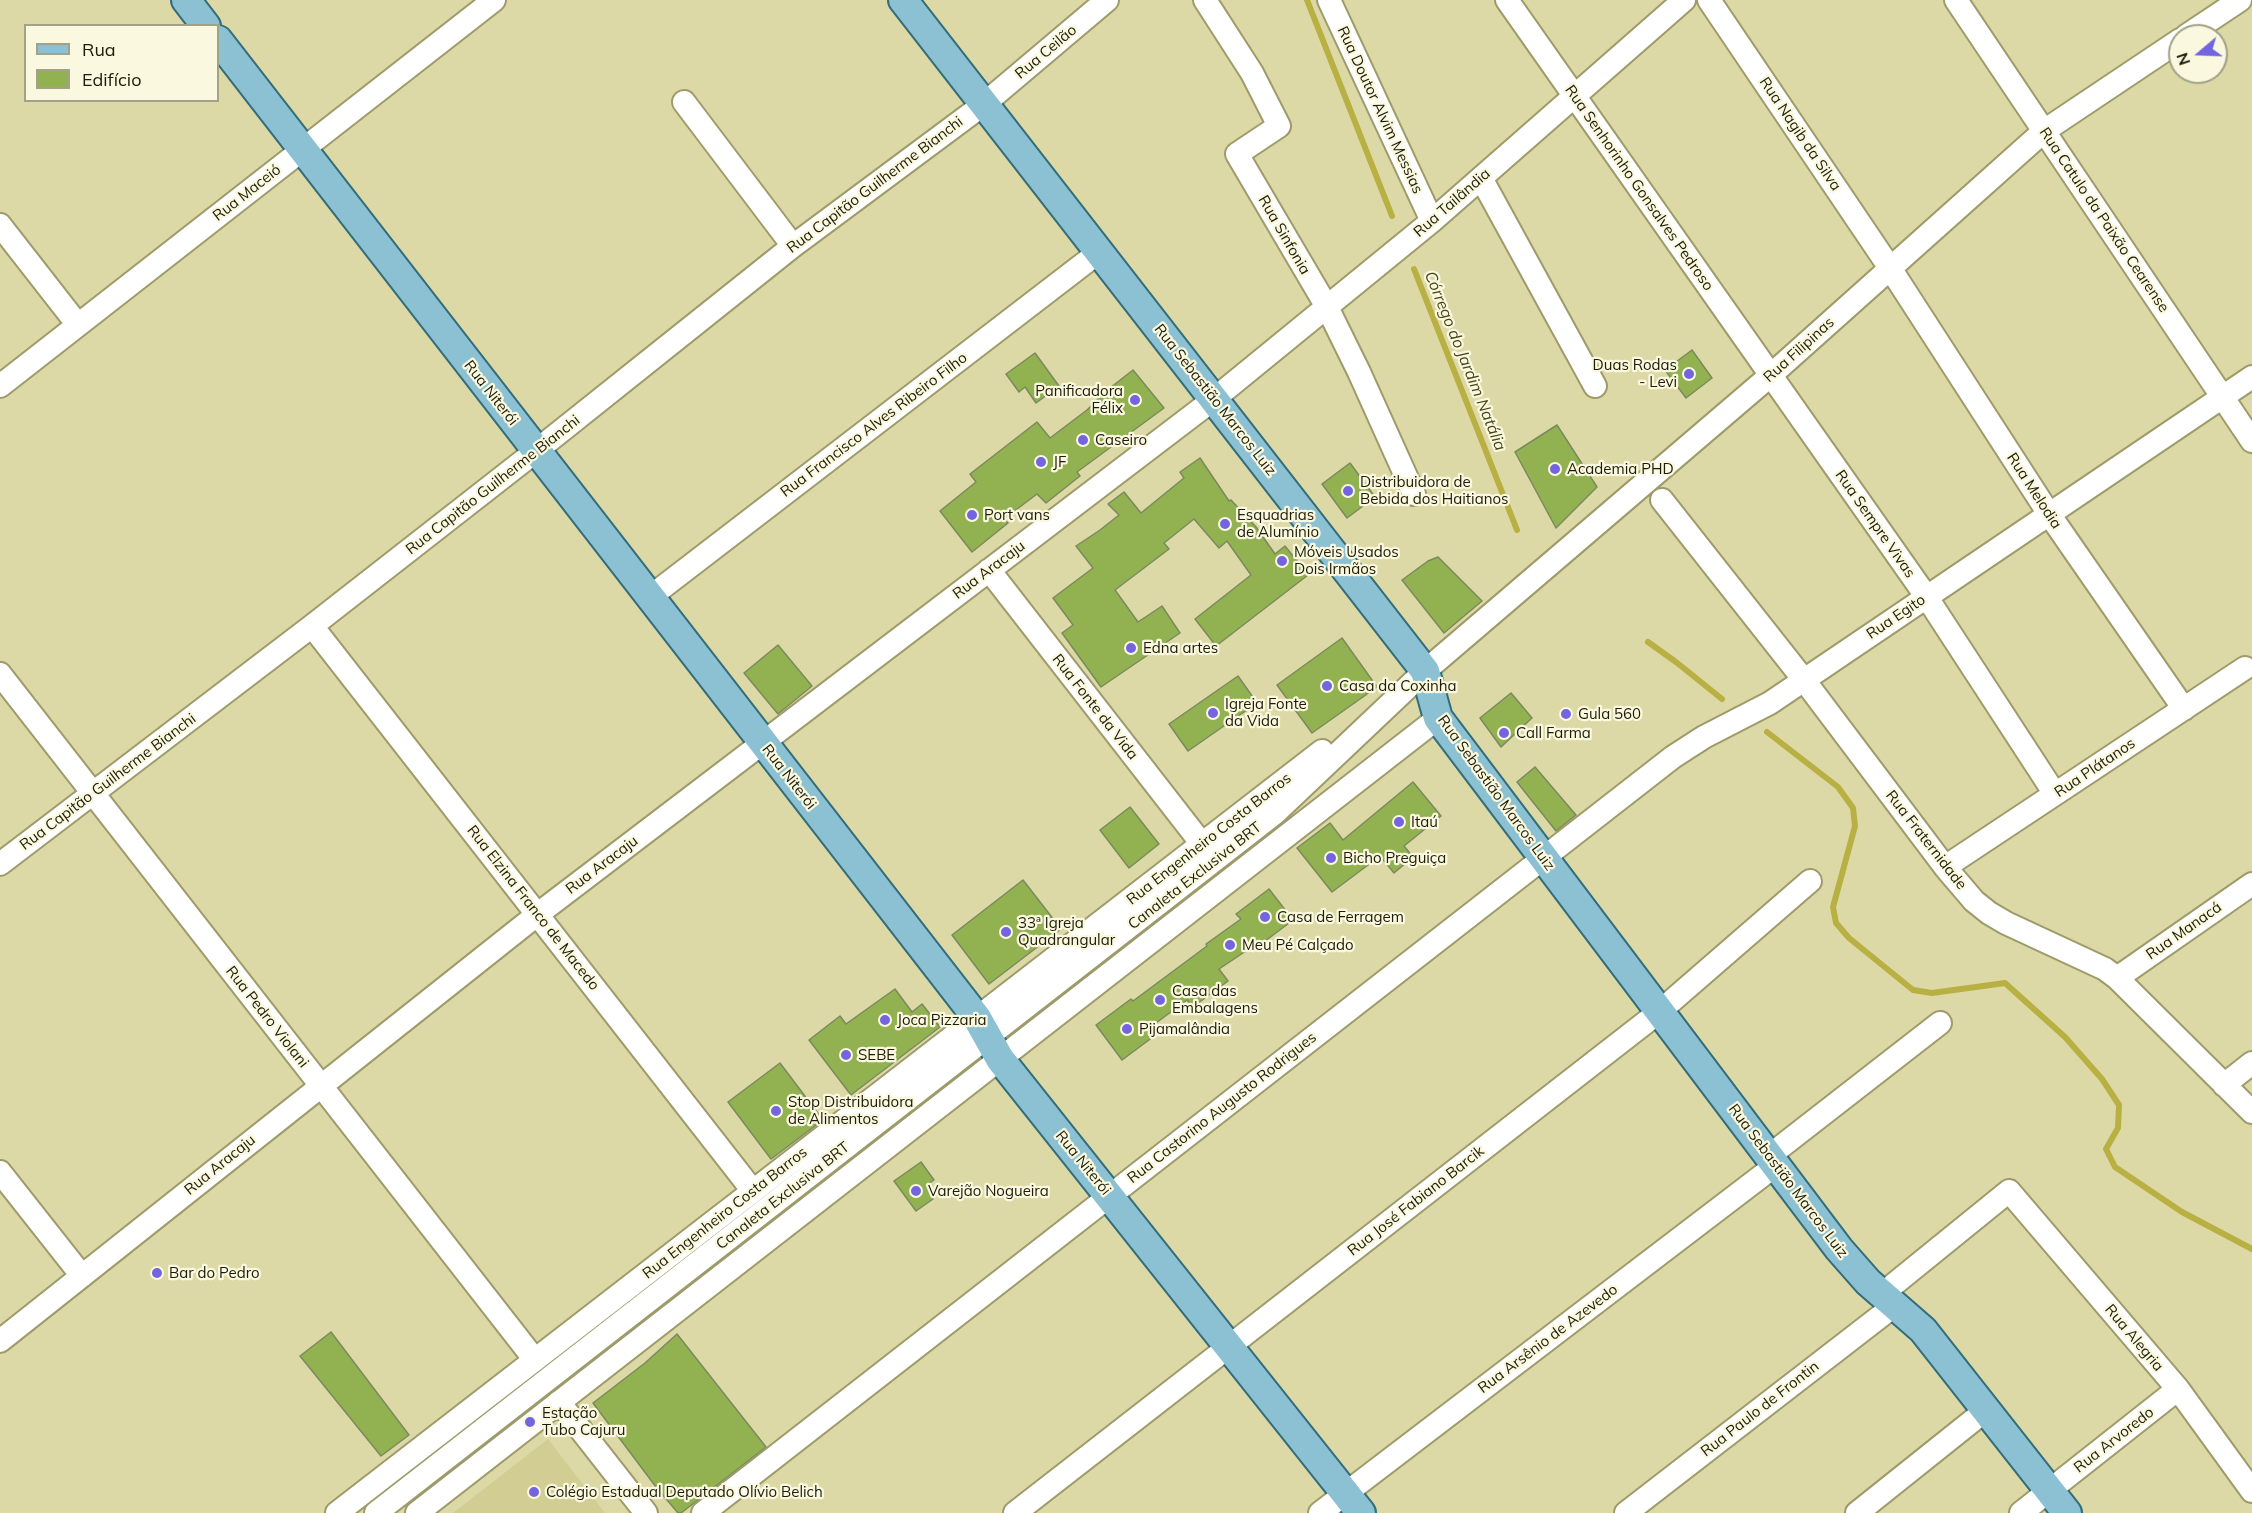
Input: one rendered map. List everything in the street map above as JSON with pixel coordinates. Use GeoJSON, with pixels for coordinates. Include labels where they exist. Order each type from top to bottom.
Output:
{"type":"FeatureCollection","features":[{"type":"Feature","properties":{"kind":"main road"},"geometry":{"type":"LineString","coordinates":[[186,0],[204,24]]}},
{"type":"Feature","properties":{"kind":"main road","name":"Rua Sebastião Marcos Luiz"},"geometry":{"type":"LineString","coordinates":[[903,0],[1425,671],[1438,718],[1852,1265],[1923,1330],[2067,1513]]}},
{"type":"Feature","properties":{"kind":"main road","name":"Rua Niterói"},"geometry":{"type":"LineString","coordinates":[[219,41],[762,742],[1110,1196],[1354,1503]]}},
{"type":"Feature","properties":{"kind":"street","name":"Rua Maceió"},"geometry":{"type":"LineString","coordinates":[[0,386],[494,0]]}},
{"type":"Feature","properties":{"kind":"street","name":"Rua Ceilão"},"geometry":{"type":"LineString","coordinates":[[984,104],[1107,0]]}},
{"type":"Feature","properties":{"kind":"street","name":"Rua Sinfonia"},"geometry":{"type":"LineString","coordinates":[[1205,0],[1252,73],[1278,126],[1237,154],[1327,307],[1414,494]]}},
{"type":"Feature","properties":{"kind":"street","name":"Rua Doutor Alvim Messias"},"geometry":{"type":"LineString","coordinates":[[1329,0],[1432,221]]}},
{"type":"Feature","properties":{"kind":"street","name":"Rua Senhorinho Gonsalves Pedroso"},"geometry":{"type":"LineString","coordinates":[[1507,0],[1771,375]]}},
{"type":"Feature","properties":{"kind":"street","name":"Rua Tailândia"},"geometry":{"type":"LineString","coordinates":[[1214,399],[1432,221],[1684,0]]}},
{"type":"Feature","properties":{"kind":"street","name":"Rua Nagib da Silva"},"geometry":{"type":"LineString","coordinates":[[1709,0],[1890,268]]}},
{"type":"Feature","properties":{"kind":"street","name":"Rua Catulo da Paixão Cearense"},"geometry":{"type":"LineString","coordinates":[[1956,0],[2252,441]]}},
{"type":"Feature","properties":{"kind":"street"},"geometry":{"type":"LineString","coordinates":[[2204,24],[2240,0]]}},
{"type":"Feature","properties":{"kind":"street","name":"Rua Filipinas"},"geometry":{"type":"LineString","coordinates":[[1425,671],[1771,375],[2044,131],[2168,48]]}},
{"type":"Feature","properties":{"kind":"street"},"geometry":{"type":"LineString","coordinates":[[684,102],[793,246]]}},
{"type":"Feature","properties":{"kind":"street","name":"Rua Capitão Guilherme Bianchi"},"geometry":{"type":"LineString","coordinates":[[0,864],[312,626],[793,246],[984,104]]}},
{"type":"Feature","properties":{"kind":"street"},"geometry":{"type":"LineString","coordinates":[[1481,178],[1595,386]]}},
{"type":"Feature","properties":{"kind":"street"},"geometry":{"type":"LineString","coordinates":[[0,225],[78,325]]}},
{"type":"Feature","properties":{"kind":"street","name":"Rua Francisco Alves Ribeiro Filho"},"geometry":{"type":"LineString","coordinates":[[650,597],[1100,252]]}},
{"type":"Feature","properties":{"kind":"street","name":"Rua Melodia"},"geometry":{"type":"LineString","coordinates":[[1890,268],[2049,514],[2184,709]]}},
{"type":"Feature","properties":{"kind":"street","name":"Rua Sempre Vivas"},"geometry":{"type":"LineString","coordinates":[[1771,375],[1926,596],[2055,794]]}},
{"type":"Feature","properties":{"kind":"street","name":"Rua Egito"},"geometry":{"type":"LineString","coordinates":[[1544,859],[1688,746],[1756,712],[2252,377]]}},
{"type":"Feature","properties":{"kind":"street","name":"Rua Aracaju"},"geometry":{"type":"LineString","coordinates":[[0,1341],[537,914],[1214,399]]}},
{"type":"Feature","properties":{"kind":"street","name":"Rua Fraternidade"},"geometry":{"type":"LineString","coordinates":[[1662,500],[1804,680],[1945,867],[1974,901],[1989,913],[2091,961],[2117,978],[2252,1112]]}},
{"type":"Feature","properties":{"kind":"street","name":"Rua Fonte da Vida"},"geometry":{"type":"LineString","coordinates":[[988,570],[1202,844]]}},
{"type":"Feature","properties":{"kind":"street","name":"Rua Elzina Franco de Macedo"},"geometry":{"type":"LineString","coordinates":[[312,626],[753,1191]]}},
{"type":"Feature","properties":{"kind":"street","name":"Rua Plátanos"},"geometry":{"type":"LineString","coordinates":[[1945,867],[2245,668]]}},
{"type":"Feature","properties":{"kind":"street","name":"Canaleta Exclusiva BRT"},"geometry":{"type":"LineString","coordinates":[[376,1513],[1275,813],[1425,671]]}},
{"type":"Feature","properties":{"kind":"street","name":"Rua Engenheiro Costa Barros"},"geometry":{"type":"LineString","coordinates":[[417,1513],[559,1402],[988,1038],[1202,844],[1425,671]]}},
{"type":"Feature","properties":{"kind":"street","name":"Rua Pedro Violani"},"geometry":{"type":"LineString","coordinates":[[0,674],[535,1360]]}},
{"type":"Feature","properties":{"kind":"street","name":"Canaleta Exclusiva BRT"},"geometry":{"type":"LineString","coordinates":[[1275,813],[1438,718]]}},
{"type":"Feature","properties":{"kind":"street","name":"Rua Engenheiro Costa Barros"},"geometry":{"type":"LineString","coordinates":[[337,1513],[753,1191],[988,1038],[1438,718]]}},
{"type":"Feature","properties":{"kind":"street","name":"Rua Castorino Augusto Rodrigues"},"geometry":{"type":"LineString","coordinates":[[703,1513],[1544,859]]}},
{"type":"Feature","properties":{"kind":"street","name":"Rua José Fabiano Barcik"},"geometry":{"type":"LineString","coordinates":[[1015,1513],[1659,1012],[1810,881]]}},
{"type":"Feature","properties":{"kind":"street","name":"Rua Manacá"},"geometry":{"type":"LineString","coordinates":[[2117,978],[2252,884]]}},
{"type":"Feature","properties":{"kind":"street","name":"Rua Arsênio de Azevedo"},"geometry":{"type":"LineString","coordinates":[[1320,1513],[1354,1503],[1940,1023]]}},
{"type":"Feature","properties":{"kind":"street"},"geometry":{"type":"LineString","coordinates":[[2224,1084],[2252,1063]]}},
{"type":"Feature","properties":{"kind":"street"},"geometry":{"type":"LineString","coordinates":[[0,1172],[82,1276]]}},
{"type":"Feature","properties":{"kind":"street","name":"Rua Paulo de Frontin"},"geometry":{"type":"LineString","coordinates":[[1626,1513],[1888,1299],[2009,1191]]}},
{"type":"Feature","properties":{"kind":"street","name":"Rua Alegria"},"geometry":{"type":"LineString","coordinates":[[2009,1191],[2178,1389],[2252,1491]]}},
{"type":"Feature","properties":{"kind":"street","name":"Rua Arvoredo"},"geometry":{"type":"LineString","coordinates":[[2020,1513],[2178,1389]]}},
{"type":"Feature","properties":{"kind":"street"},"geometry":{"type":"LineString","coordinates":[[559,1402],[646,1513]]}},
{"type":"Feature","properties":{"kind":"street"},"geometry":{"type":"LineString","coordinates":[[1857,1513],[1986,1410]]}},
{"type":"Feature","properties":{"kind":"shaded area","name":"Colégio Estadual Deputado Olívio Belich"},"geometry":{"type":"Polygon","coordinates":[[[548,1439],[605,1513],[453,1513],[548,1439]]]}},
{"type":"Feature","properties":{"kind":"building","name":"Duas Rodas - Levi"},"geometry":{"type":"Polygon","coordinates":[[[1692,350],[1712,378],[1686,398],[1665,370],[1692,350]]]}},
{"type":"Feature","properties":{"kind":"building"},"geometry":{"type":"Polygon","coordinates":[[[1035,353],[1059,386],[1036,403],[1025,387],[1019,392],[1006,374],[1035,353]]]}},
{"type":"Feature","properties":{"kind":"building"},"geometry":{"type":"Polygon","coordinates":[[[1133,370],[1164,408],[1077,472],[1080,476],[1046,503],[1037,494],[1004,519],[1008,523],[972,552],[940,511],[976,482],[970,474],[1037,422],[1050,438],[1133,370]]]}},
{"type":"Feature","properties":{"kind":"building","name":"Academia PHD"},"geometry":{"type":"Polygon","coordinates":[[[1557,425],[1597,487],[1556,528],[1515,452],[1557,425]]]}},
{"type":"Feature","properties":{"kind":"building"},"geometry":{"type":"Polygon","coordinates":[[[1200,458],[1229,501],[1231,500],[1256,527],[1275,554],[1285,546],[1308,575],[1216,646],[1195,619],[1251,575],[1227,541],[1219,548],[1194,519],[1164,543],[1169,549],[1115,590],[1138,622],[1162,606],[1180,633],[1101,687],[1062,633],[1073,625],[1053,598],[1093,568],[1076,546],[1119,515],[1108,504],[1124,492],[1141,513],[1184,478],[1180,472],[1200,458]]]}},
{"type":"Feature","properties":{"kind":"building","name":"Distribuidora de Bebida dos Haitianos"},"geometry":{"type":"Polygon","coordinates":[[[1350,463],[1375,497],[1347,518],[1322,484],[1350,463]]]}},
{"type":"Feature","properties":{"kind":"building"},"geometry":{"type":"Polygon","coordinates":[[[1438,557],[1482,601],[1444,633],[1402,580],[1428,561],[1438,557]]]}},
{"type":"Feature","properties":{"kind":"building","name":"Casa da Coxinha"},"geometry":{"type":"Polygon","coordinates":[[[1342,638],[1377,687],[1312,733],[1277,685],[1342,638]]]}},
{"type":"Feature","properties":{"kind":"building"},"geometry":{"type":"Polygon","coordinates":[[[778,645],[812,686],[778,714],[744,673],[778,645]]]}},
{"type":"Feature","properties":{"kind":"building","name":"Igreja Fonte da Vida"},"geometry":{"type":"Polygon","coordinates":[[[1238,676],[1257,703],[1188,751],[1169,724],[1238,676]]]}},
{"type":"Feature","properties":{"kind":"building","name":"Call Farma"},"geometry":{"type":"Polygon","coordinates":[[[1511,693],[1532,718],[1501,747],[1480,718],[1511,693]]]}},
{"type":"Feature","properties":{"kind":"building"},"geometry":{"type":"Polygon","coordinates":[[[1535,767],[1576,815],[1556,831],[1517,782],[1535,767]]]}},
{"type":"Feature","properties":{"kind":"building"},"geometry":{"type":"Polygon","coordinates":[[[1413,782],[1441,816],[1404,846],[1413,857],[1394,873],[1380,856],[1332,892],[1297,848],[1330,823],[1343,840],[1413,782]]]}},
{"type":"Feature","properties":{"kind":"building"},"geometry":{"type":"Polygon","coordinates":[[[1130,807],[1159,844],[1129,868],[1100,830],[1130,807]]]}},
{"type":"Feature","properties":{"kind":"building","name":"33ª Igreja Quadrangular"},"geometry":{"type":"Polygon","coordinates":[[[1023,880],[1061,929],[989,984],[952,935],[1023,880]]]}},
{"type":"Feature","properties":{"kind":"building"},"geometry":{"type":"Polygon","coordinates":[[[1269,889],[1293,920],[1260,945],[1258,943],[1219,969],[1228,981],[1193,1007],[1187,1000],[1152,1026],[1157,1034],[1122,1060],[1096,1025],[1131,999],[1133,1001],[1207,946],[1206,944],[1241,919],[1236,914],[1269,889]]]}},
{"type":"Feature","properties":{"kind":"building"},"geometry":{"type":"Polygon","coordinates":[[[895,989],[912,1012],[922,1004],[940,1027],[851,1095],[809,1040],[840,1016],[846,1024],[895,989]]]}},
{"type":"Feature","properties":{"kind":"building","name":"Stop Distribuidora de Alimentos"},"geometry":{"type":"Polygon","coordinates":[[[780,1063],[823,1120],[771,1159],[728,1102],[780,1063]]]}},
{"type":"Feature","properties":{"kind":"building","name":"Varejão Nogueira"},"geometry":{"type":"Polygon","coordinates":[[[921,1162],[934,1180],[928,1184],[933,1199],[916,1211],[894,1181],[921,1162]]]}},
{"type":"Feature","properties":{"kind":"building"},"geometry":{"type":"Polygon","coordinates":[[[331,1332],[409,1435],[381,1456],[300,1356],[331,1332]]]}},
{"type":"Feature","properties":{"kind":"building"},"geometry":{"type":"Polygon","coordinates":[[[677,1334],[766,1447],[681,1513],[678,1513],[656,1487],[593,1403],[645,1363],[677,1334]]]}},
{"type":"Feature","properties":{"kind":"waterway","name":"Córrego do Jardim Natália"},"geometry":{"type":"LineString","coordinates":[[1307,0],[1392,216]]}},
{"type":"Feature","properties":{"kind":"waterway","name":"Córrego do Jardim Natália"},"geometry":{"type":"LineString","coordinates":[[1414,269],[1517,530]]}},
{"type":"Feature","properties":{"kind":"waterway","name":"Córrego do Jardim Natália"},"geometry":{"type":"LineString","coordinates":[[1648,642],[1722,699]]}},
{"type":"Feature","properties":{"kind":"waterway","name":"Córrego do Jardim Natália"},"geometry":{"type":"LineString","coordinates":[[1767,732],[1838,787],[1853,808],[1855,826],[1833,907],[1836,923],[1849,938],[1913,990],[1932,993],[2005,983],[2065,1037],[2102,1079],[2119,1105],[2118,1128],[2106,1149],[2115,1167],[2182,1212],[2252,1249]]}},
{"type":"Feature","properties":{"kind":"place","name":"Duas Rodas - Levi"},"geometry":{"type":"Point","coordinates":[1689,374]}},
{"type":"Feature","properties":{"kind":"place","name":"Panificadora Félix"},"geometry":{"type":"Point","coordinates":[1135,400]}},
{"type":"Feature","properties":{"kind":"place","name":"Caseiro"},"geometry":{"type":"Point","coordinates":[1083,440]}},
{"type":"Feature","properties":{"kind":"place","name":"JF"},"geometry":{"type":"Point","coordinates":[1041,462]}},
{"type":"Feature","properties":{"kind":"place","name":"Academia PHD"},"geometry":{"type":"Point","coordinates":[1555,469]}},
{"type":"Feature","properties":{"kind":"place","name":"Distribuidora de Bebida dos Haitianos"},"geometry":{"type":"Point","coordinates":[1348,491]}},
{"type":"Feature","properties":{"kind":"place","name":"Port vans"},"geometry":{"type":"Point","coordinates":[972,515]}},
{"type":"Feature","properties":{"kind":"place","name":"Esquadrias de Alumínio"},"geometry":{"type":"Point","coordinates":[1225,524]}},
{"type":"Feature","properties":{"kind":"place","name":"Móveis Usados Dois Irmãos"},"geometry":{"type":"Point","coordinates":[1282,561]}},
{"type":"Feature","properties":{"kind":"place","name":"Edna artes"},"geometry":{"type":"Point","coordinates":[1131,648]}},
{"type":"Feature","properties":{"kind":"place","name":"Casa da Coxinha"},"geometry":{"type":"Point","coordinates":[1327,686]}},
{"type":"Feature","properties":{"kind":"place","name":"Igreja Fonte da Vida"},"geometry":{"type":"Point","coordinates":[1213,713]}},
{"type":"Feature","properties":{"kind":"place","name":"Gula 560"},"geometry":{"type":"Point","coordinates":[1566,714]}},
{"type":"Feature","properties":{"kind":"place","name":"Call Farma"},"geometry":{"type":"Point","coordinates":[1504,733]}},
{"type":"Feature","properties":{"kind":"place","name":"Itaú"},"geometry":{"type":"Point","coordinates":[1399,822]}},
{"type":"Feature","properties":{"kind":"place","name":"Bicho Preguiça"},"geometry":{"type":"Point","coordinates":[1331,858]}},
{"type":"Feature","properties":{"kind":"place","name":"Casa de Ferragem"},"geometry":{"type":"Point","coordinates":[1265,917]}},
{"type":"Feature","properties":{"kind":"place","name":"33ª Igreja Quadrangular"},"geometry":{"type":"Point","coordinates":[1006,932]}},
{"type":"Feature","properties":{"kind":"place","name":"Meu Pé Calçado"},"geometry":{"type":"Point","coordinates":[1230,945]}},
{"type":"Feature","properties":{"kind":"place","name":"Casa das Embalagens"},"geometry":{"type":"Point","coordinates":[1160,1000]}},
{"type":"Feature","properties":{"kind":"place","name":"Joca Pizzaria"},"geometry":{"type":"Point","coordinates":[885,1020]}},
{"type":"Feature","properties":{"kind":"place","name":"Pijamalândia"},"geometry":{"type":"Point","coordinates":[1127,1029]}},
{"type":"Feature","properties":{"kind":"place","name":"SEBE"},"geometry":{"type":"Point","coordinates":[846,1055]}},
{"type":"Feature","properties":{"kind":"place","name":"Stop Distribuidora de Alimentos"},"geometry":{"type":"Point","coordinates":[776,1111]}},
{"type":"Feature","properties":{"kind":"place","name":"Varejão Nogueira"},"geometry":{"type":"Point","coordinates":[916,1191]}},
{"type":"Feature","properties":{"kind":"place","name":"Bar do Pedro"},"geometry":{"type":"Point","coordinates":[157,1273]}},
{"type":"Feature","properties":{"kind":"place","name":"Estação Tubo Cajuru"},"geometry":{"type":"Point","coordinates":[530,1422]}},
{"type":"Feature","properties":{"kind":"place","name":"Colégio Estadual Deputado Olívio Belich"},"geometry":{"type":"Point","coordinates":[534,1492]}}]}
